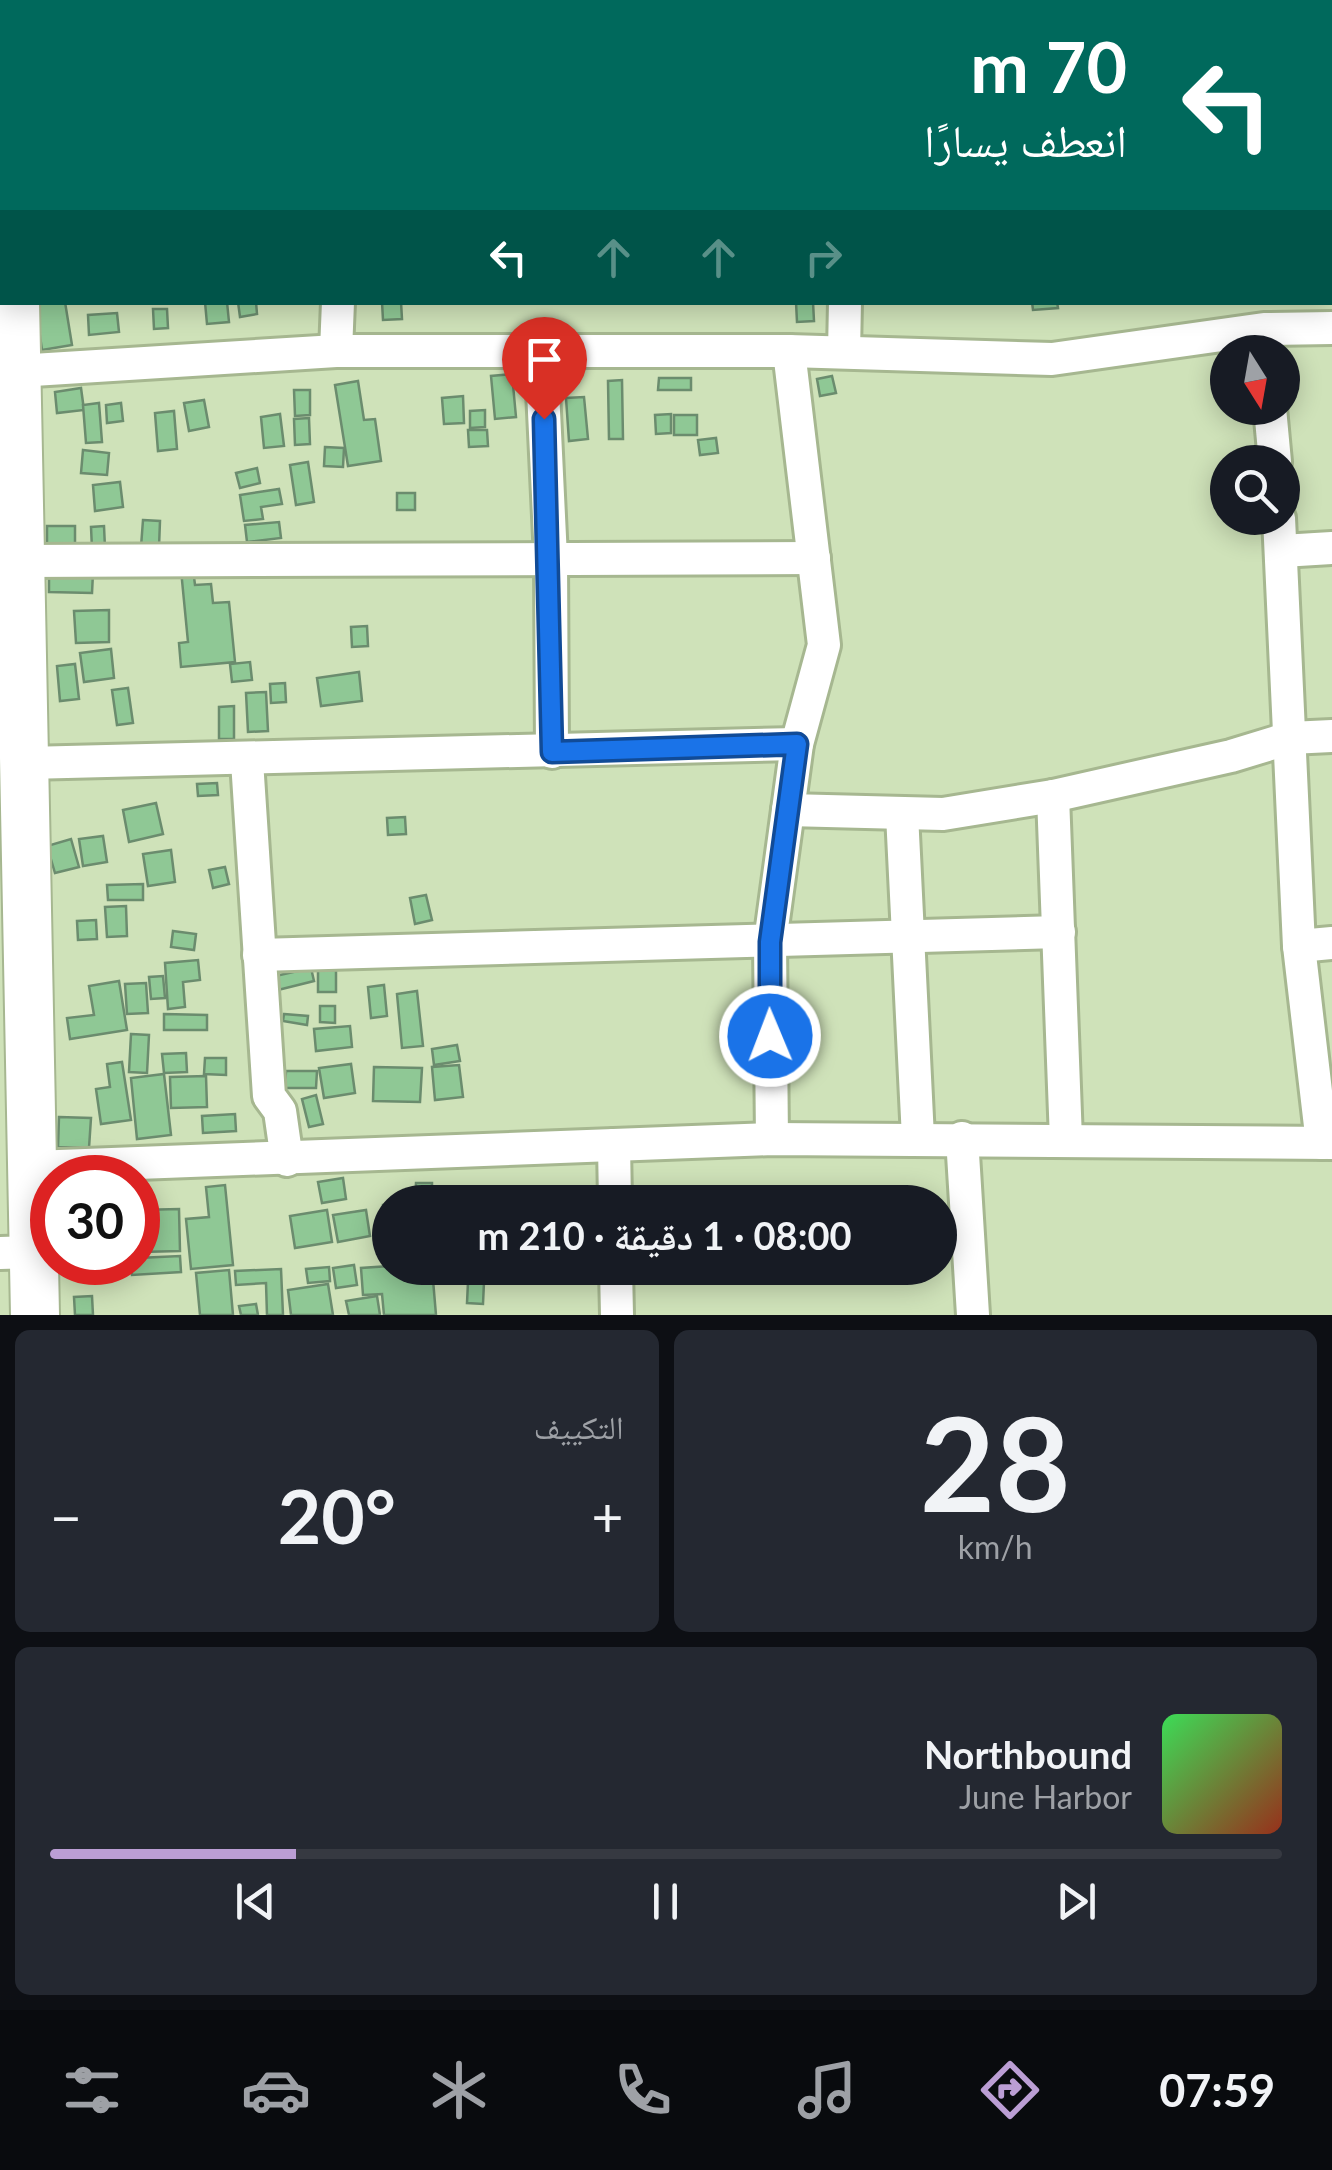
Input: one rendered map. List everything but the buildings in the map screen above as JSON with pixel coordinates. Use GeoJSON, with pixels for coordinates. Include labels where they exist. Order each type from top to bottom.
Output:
{"type":"FeatureCollection","features":[{"type":"Feature","properties":{"kind":"street"},"geometry":{"type":"LineString","coordinates":[[15,305],[26,763],[15,989],[32,1155]]}},
{"type":"Feature","properties":{"kind":"street"},"geometry":{"type":"LineString","coordinates":[[336,351],[338,305]]}},
{"type":"Feature","properties":{"kind":"street"},"geometry":{"type":"LineString","coordinates":[[844,352],[845,305]]}},
{"type":"Feature","properties":{"kind":"street"},"geometry":{"type":"LineString","coordinates":[[1296,335],[1332,328]]}},
{"type":"Feature","properties":{"kind":"street"},"geometry":{"type":"LineString","coordinates":[[17,371],[336,351],[789,351],[1052,360],[1210,346]]}},
{"type":"Feature","properties":{"kind":"street"},"geometry":{"type":"LineString","coordinates":[[541,349],[550,558],[552,752]]}},
{"type":"Feature","properties":{"kind":"street"},"geometry":{"type":"LineString","coordinates":[[772,1139],[770,942],[797,744],[824,645],[789,351]]}},
{"type":"Feature","properties":{"kind":"street"},"geometry":{"type":"LineString","coordinates":[[160,1164],[772,1139],[1327,1143],[1299,946],[1281,535]]}},
{"type":"Feature","properties":{"kind":"street"},"geometry":{"type":"LineString","coordinates":[[1282,551],[1332,548]]}},
{"type":"Feature","properties":{"kind":"street"},"geometry":{"type":"LineString","coordinates":[[21,561],[814,558]]}},
{"type":"Feature","properties":{"kind":"street"},"geometry":{"type":"LineString","coordinates":[[788,810],[943,814],[1054,796],[1231,756],[1290,738],[1332,736]]}},
{"type":"Feature","properties":{"kind":"street"},"geometry":{"type":"LineString","coordinates":[[26,763],[247,761],[797,744]]}},
{"type":"Feature","properties":{"kind":"street"},"geometry":{"type":"LineString","coordinates":[[247,761],[270,1096],[280,1112],[287,1160]]}},
{"type":"Feature","properties":{"kind":"street"},"geometry":{"type":"LineString","coordinates":[[1054,796],[1066,1140]]}},
{"type":"Feature","properties":{"kind":"street"},"geometry":{"type":"LineString","coordinates":[[902,814],[918,1138]]}},
{"type":"Feature","properties":{"kind":"street"},"geometry":{"type":"LineString","coordinates":[[259,955],[1059,932]]}},
{"type":"Feature","properties":{"kind":"street"},"geometry":{"type":"LineString","coordinates":[[1299,946],[1332,943]]}},
{"type":"Feature","properties":{"kind":"street"},"geometry":{"type":"LineString","coordinates":[[962,1138],[973,1315]]}},
{"type":"Feature","properties":{"kind":"street"},"geometry":{"type":"LineString","coordinates":[[614,1145],[615,1185]]}},
{"type":"Feature","properties":{"kind":"street"},"geometry":{"type":"LineString","coordinates":[[30,1182],[16,1253],[35,1315]]}},
{"type":"Feature","properties":{"kind":"street"},"geometry":{"type":"LineString","coordinates":[[616,1285],[617,1315]]}},
{"type":"Feature","properties":{"kind":"route"},"geometry":{"type":"LineString","coordinates":[[544,419],[552,752],[797,744],[770,942],[770,1036]]}}]}
